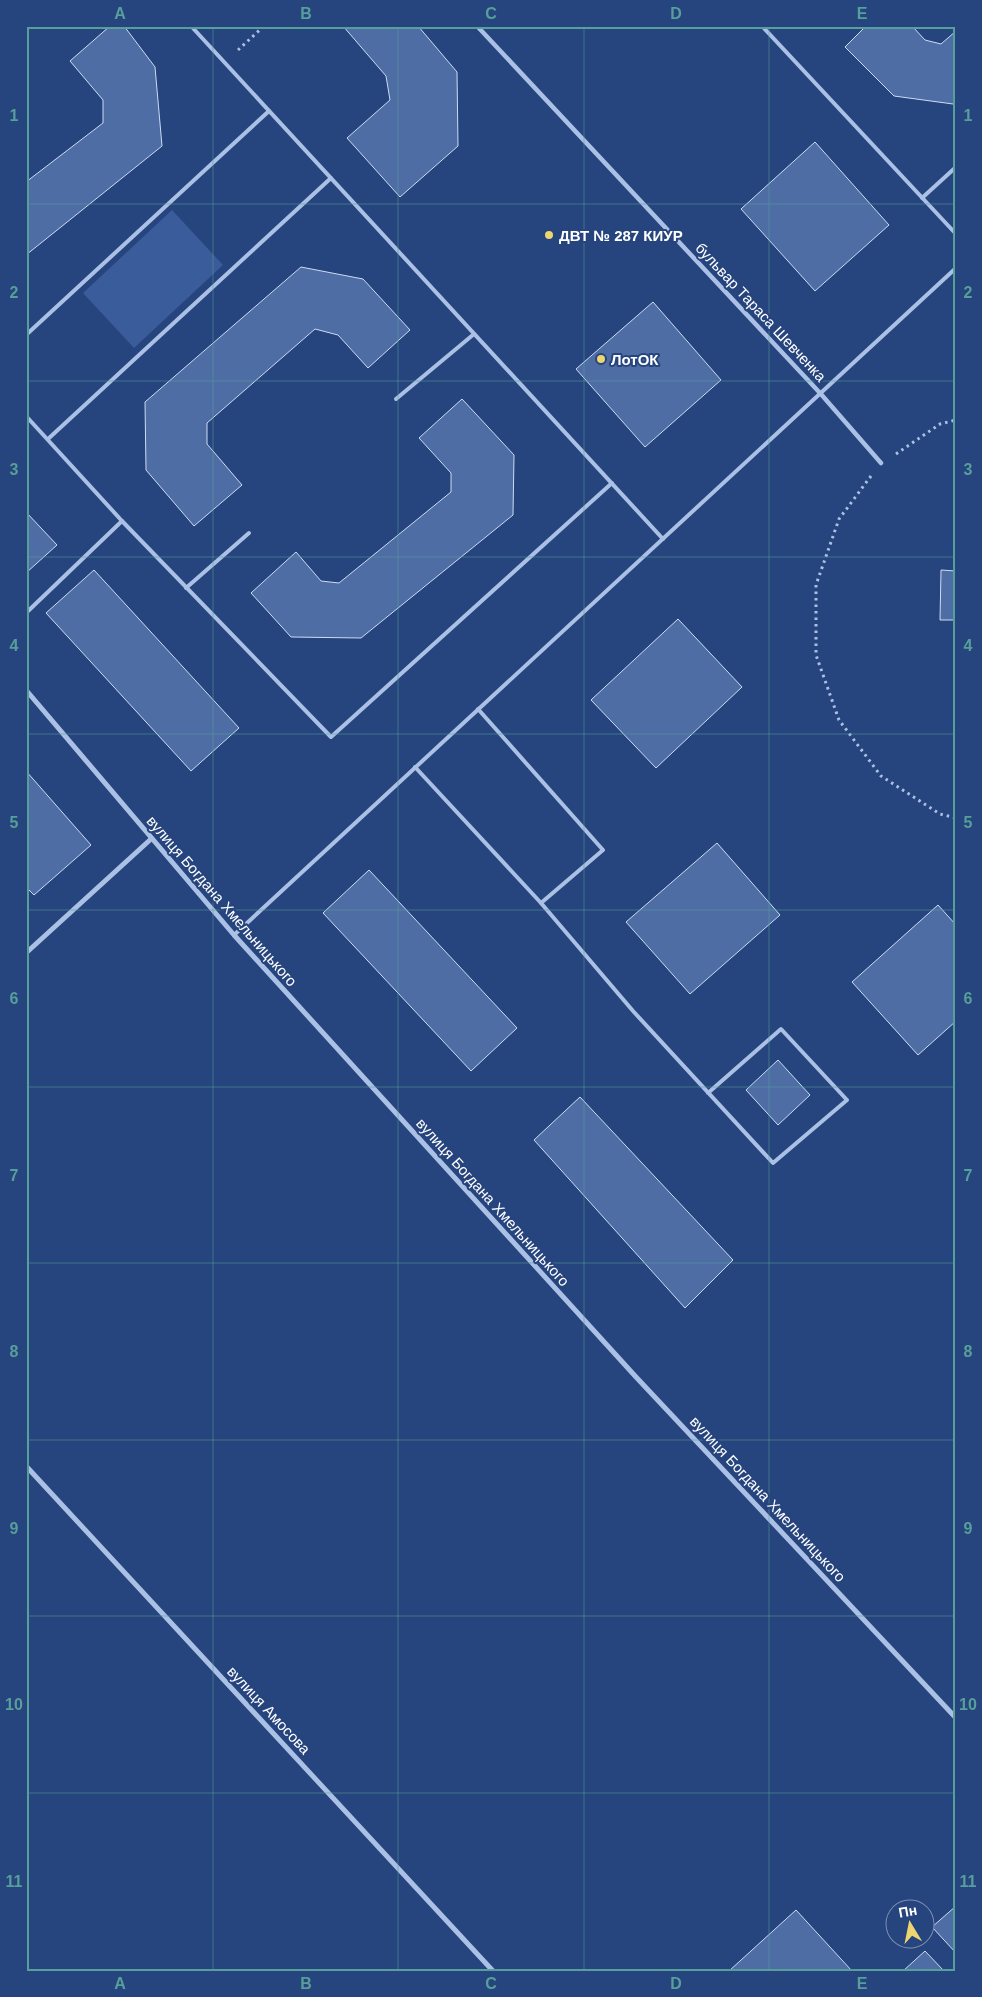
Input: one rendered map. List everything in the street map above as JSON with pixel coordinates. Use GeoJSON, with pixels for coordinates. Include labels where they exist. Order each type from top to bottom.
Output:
{"type":"FeatureCollection","features":[{"type":"Feature","properties":{"kind":"street","name":"бульвар Тараса Шевченка"},"geometry":{"type":"LineString","coordinates":[[477,26],[820,393],[881,463]]}},
{"type":"Feature","properties":{"kind":"street","name":"вулиця Богдана Хмельницького"},"geometry":{"type":"LineString","coordinates":[[26,690],[234,935],[636,1377],[956,1718]]}},
{"type":"Feature","properties":{"kind":"street"},"geometry":{"type":"LineString","coordinates":[[26,953],[151,839]]}},
{"type":"Feature","properties":{"kind":"street","name":"вулиця Амосова"},"geometry":{"type":"LineString","coordinates":[[26,1466],[493,1971]]}},
{"type":"Feature","properties":{"kind":"lane"},"geometry":{"type":"LineString","coordinates":[[191,26],[663,539]]}},
{"type":"Feature","properties":{"kind":"lane"},"geometry":{"type":"LineString","coordinates":[[762,26],[956,234]]}},
{"type":"Feature","properties":{"kind":"lane"},"geometry":{"type":"LineString","coordinates":[[26,335],[269,111]]}},
{"type":"Feature","properties":{"kind":"lane"},"geometry":{"type":"LineString","coordinates":[[922,198],[956,167]]}},
{"type":"Feature","properties":{"kind":"lane"},"geometry":{"type":"LineString","coordinates":[[48,438],[331,178]]}},
{"type":"Feature","properties":{"kind":"lane"},"geometry":{"type":"LineString","coordinates":[[234,935],[956,268]]}},
{"type":"Feature","properties":{"kind":"lane"},"geometry":{"type":"LineString","coordinates":[[396,399],[474,334]]}},
{"type":"Feature","properties":{"kind":"lane"},"geometry":{"type":"LineString","coordinates":[[26,416],[48,438],[122,522],[331,737],[612,483]]}},
{"type":"Feature","properties":{"kind":"lane"},"geometry":{"type":"LineString","coordinates":[[26,613],[122,522]]}},
{"type":"Feature","properties":{"kind":"lane"},"geometry":{"type":"LineString","coordinates":[[186,588],[249,533]]}},
{"type":"Feature","properties":{"kind":"lane"},"geometry":{"type":"LineString","coordinates":[[478,710],[603,850],[541,903]]}},
{"type":"Feature","properties":{"kind":"lane"},"geometry":{"type":"LineString","coordinates":[[415,767],[541,903],[633,1012],[708,1093],[773,1163],[847,1100],[781,1030],[708,1093]]}},
{"type":"Feature","properties":{"kind":"path"},"geometry":{"type":"LineString","coordinates":[[225,63],[264,26]]}},
{"type":"Feature","properties":{"kind":"path"},"geometry":{"type":"LineString","coordinates":[[956,420],[940,424],[881,463],[839,519],[816,585],[816,654],[839,720],[881,776],[940,814],[956,818]]}},
{"type":"Feature","properties":{"kind":"shaded area"},"geometry":{"type":"Polygon","coordinates":[[[172,210],[223,265],[134,348],[83,293],[172,210]]]}},
{"type":"Feature","properties":{"kind":"building"},"geometry":{"type":"Polygon","coordinates":[[[110,26],[124,26],[155,67],[162,146],[26,255],[26,182],[103,123],[103,100],[70,61],[110,26]]]}},
{"type":"Feature","properties":{"kind":"building"},"geometry":{"type":"Polygon","coordinates":[[[343,26],[418,26],[457,72],[458,146],[400,197],[347,138],[390,100],[386,76],[343,26]]]}},
{"type":"Feature","properties":{"kind":"building"},"geometry":{"type":"Polygon","coordinates":[[[866,26],[912,26],[925,40],[941,44],[956,31],[956,102],[953,104],[894,96],[845,47],[866,26]]]}},
{"type":"Feature","properties":{"kind":"building"},"geometry":{"type":"Polygon","coordinates":[[[815,142],[889,225],[815,291],[741,209],[815,142]]]}},
{"type":"Feature","properties":{"kind":"building"},"geometry":{"type":"Polygon","coordinates":[[[301,267],[363,279],[410,330],[368,368],[338,335],[315,329],[207,423],[207,444],[242,485],[194,526],[146,470],[145,402],[301,267]]]}},
{"type":"Feature","properties":{"kind":"building"},"geometry":{"type":"Polygon","coordinates":[[[653,302],[721,380],[645,447],[576,369],[653,302]]]}},
{"type":"Feature","properties":{"kind":"building"},"geometry":{"type":"Polygon","coordinates":[[[462,399],[514,455],[513,515],[361,638],[291,637],[251,593],[296,552],[321,581],[339,583],[451,492],[451,473],[419,438],[462,399]]]}},
{"type":"Feature","properties":{"kind":"building"},"geometry":{"type":"Polygon","coordinates":[[[26,512],[57,545],[26,573],[26,512]]]}},
{"type":"Feature","properties":{"kind":"building"},"geometry":{"type":"Polygon","coordinates":[[[94,570],[239,728],[191,771],[46,613],[94,570]]]}},
{"type":"Feature","properties":{"kind":"building"},"geometry":{"type":"Polygon","coordinates":[[[941,570],[956,571],[956,620],[940,620],[941,570]]]}},
{"type":"Feature","properties":{"kind":"building"},"geometry":{"type":"Polygon","coordinates":[[[678,619],[742,687],[656,768],[591,700],[678,619]]]}},
{"type":"Feature","properties":{"kind":"building"},"geometry":{"type":"Polygon","coordinates":[[[26,771],[91,845],[34,895],[26,887],[26,771]]]}},
{"type":"Feature","properties":{"kind":"building"},"geometry":{"type":"Polygon","coordinates":[[[717,843],[780,915],[690,994],[626,922],[717,843]]]}},
{"type":"Feature","properties":{"kind":"building"},"geometry":{"type":"Polygon","coordinates":[[[369,870],[517,1028],[471,1071],[323,913],[369,870]]]}},
{"type":"Feature","properties":{"kind":"building"},"geometry":{"type":"Polygon","coordinates":[[[938,905],[956,925],[956,1021],[918,1055],[852,982],[938,905]]]}},
{"type":"Feature","properties":{"kind":"building"},"geometry":{"type":"Polygon","coordinates":[[[778,1060],[810,1095],[778,1125],[746,1090],[778,1060]]]}},
{"type":"Feature","properties":{"kind":"building"},"geometry":{"type":"Polygon","coordinates":[[[580,1097],[733,1260],[685,1308],[534,1140],[580,1097]]]}},
{"type":"Feature","properties":{"kind":"building"},"geometry":{"type":"Polygon","coordinates":[[[956,1906],[956,1953],[934,1929],[934,1925],[956,1906]]]}},
{"type":"Feature","properties":{"kind":"building"},"geometry":{"type":"Polygon","coordinates":[[[796,1910],[852,1971],[729,1971],[796,1910]]]}},
{"type":"Feature","properties":{"kind":"building"},"geometry":{"type":"Polygon","coordinates":[[[925,1951],[944,1971],[903,1971],[925,1951]]]}},
{"type":"Feature","properties":{"kind":"place","name":"ДВТ № 287 КИУР"},"geometry":{"type":"Point","coordinates":[549,235]}},
{"type":"Feature","properties":{"kind":"place","name":"ЛотОК"},"geometry":{"type":"Point","coordinates":[601,359]}}]}
